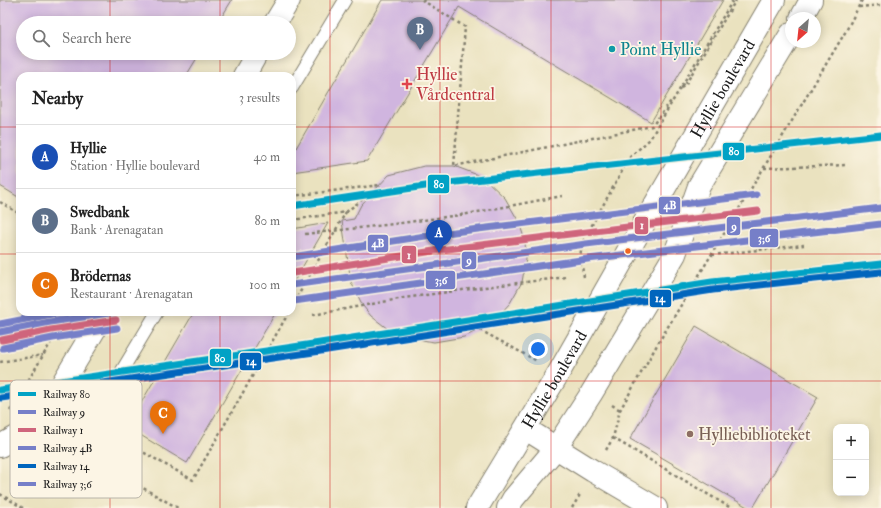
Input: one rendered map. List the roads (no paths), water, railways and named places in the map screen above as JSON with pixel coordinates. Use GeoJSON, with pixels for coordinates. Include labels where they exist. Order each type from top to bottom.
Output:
{"type":"FeatureCollection","features":[{"type":"Feature","properties":{"kind":"street"},"geometry":{"type":"LineString","coordinates":[[279,16],[289,0]]}},
{"type":"Feature","properties":{"kind":"street","name":"Hyllie boulevard"},"geometry":{"type":"LineString","coordinates":[[478,508],[526,429],[774,0]]}},
{"type":"Feature","properties":{"kind":"street"},"geometry":{"type":"LineString","coordinates":[[804,12],[811,0]]}},
{"type":"Feature","properties":{"kind":"street","name":"Hyllie boulevard"},"geometry":{"type":"LineString","coordinates":[[508,508],[513,499],[556,448],[591,394],[675,254],[699,186],[785,44]]}},
{"type":"Feature","properties":{"kind":"street"},"geometry":{"type":"LineString","coordinates":[[246,72],[253,60]]}},
{"type":"Feature","properties":{"kind":"street"},"geometry":{"type":"LineString","coordinates":[[65,380],[103,316]]}},
{"type":"Feature","properties":{"kind":"street"},"geometry":{"type":"LineString","coordinates":[[526,429],[656,508]]}},
{"type":"Feature","properties":{"kind":"street"},"geometry":{"type":"LineString","coordinates":[[0,446],[10,440]]}},
{"type":"Feature","properties":{"kind":"lane"},"geometry":{"type":"LineString","coordinates":[[296,81],[345,0]]}},
{"type":"Feature","properties":{"kind":"lane"},"geometry":{"type":"LineString","coordinates":[[114,380],[118,377],[155,316]]}},
{"type":"Feature","properties":{"kind":"rail line","name":"80"},"geometry":{"type":"LineString","coordinates":[[296,205],[439,184],[881,135]]}},
{"type":"Feature","properties":{"kind":"rail line","name":"4B"},"geometry":{"type":"LineString","coordinates":[[296,256],[438,234],[756,195]]}},
{"type":"Feature","properties":{"kind":"rail line","name":"9"},"geometry":{"type":"LineString","coordinates":[[296,284],[586,244],[881,208]]}},
{"type":"Feature","properties":{"kind":"rail line","name":"1"},"geometry":{"type":"LineString","coordinates":[[296,273],[440,250],[758,211]]}},
{"type":"Feature","properties":{"kind":"rail line","name":"3;6"},"geometry":{"type":"LineString","coordinates":[[296,301],[588,259],[881,224]]}},
{"type":"Feature","properties":{"kind":"rail line","name":"80"},"geometry":{"type":"LineString","coordinates":[[68,380],[320,343],[712,282],[881,264]]}},
{"type":"Feature","properties":{"kind":"rail line","name":"14"},"geometry":{"type":"LineString","coordinates":[[124,380],[713,290],[881,272]]}},
{"type":"Feature","properties":{"kind":"rail line","name":"4B"},"geometry":{"type":"LineString","coordinates":[[0,324],[41,316]]}},
{"type":"Feature","properties":{"kind":"rail line","name":"9"},"geometry":{"type":"LineString","coordinates":[[0,332],[89,316]]}},
{"type":"Feature","properties":{"kind":"rail line","name":"1"},"geometry":{"type":"LineString","coordinates":[[2,340],[51,330],[116,320]]}},
{"type":"Feature","properties":{"kind":"rail line","name":"3;6"},"geometry":{"type":"LineString","coordinates":[[3,348],[53,338],[117,328]]}},
{"type":"Feature","properties":{"kind":"rail line","name":"80"},"geometry":{"type":"LineString","coordinates":[[0,390],[10,389]]}},
{"type":"Feature","properties":{"kind":"rail line","name":"14"},"geometry":{"type":"LineString","coordinates":[[1,398],[10,397]]}},
{"type":"Feature","properties":{"kind":"place","name":"Point Hyllie"},"geometry":{"type":"Point","coordinates":[612,49]}},
{"type":"Feature","properties":{"kind":"place","name":"Swedbank"},"geometry":{"type":"Point","coordinates":[420,50]}},
{"type":"Feature","properties":{"kind":"place","name":"Hyllie Vårdcentral"},"geometry":{"type":"Point","coordinates":[407,84]}},
{"type":"Feature","properties":{"kind":"place","name":"Hyllie"},"geometry":{"type":"Point","coordinates":[439,253]}},
{"type":"Feature","properties":{"kind":"place","name":"Brödernas"},"geometry":{"type":"Point","coordinates":[163,434]}},
{"type":"Feature","properties":{"kind":"place","name":"Hylliebiblioteket"},"geometry":{"type":"Point","coordinates":[690,434]}}]}
